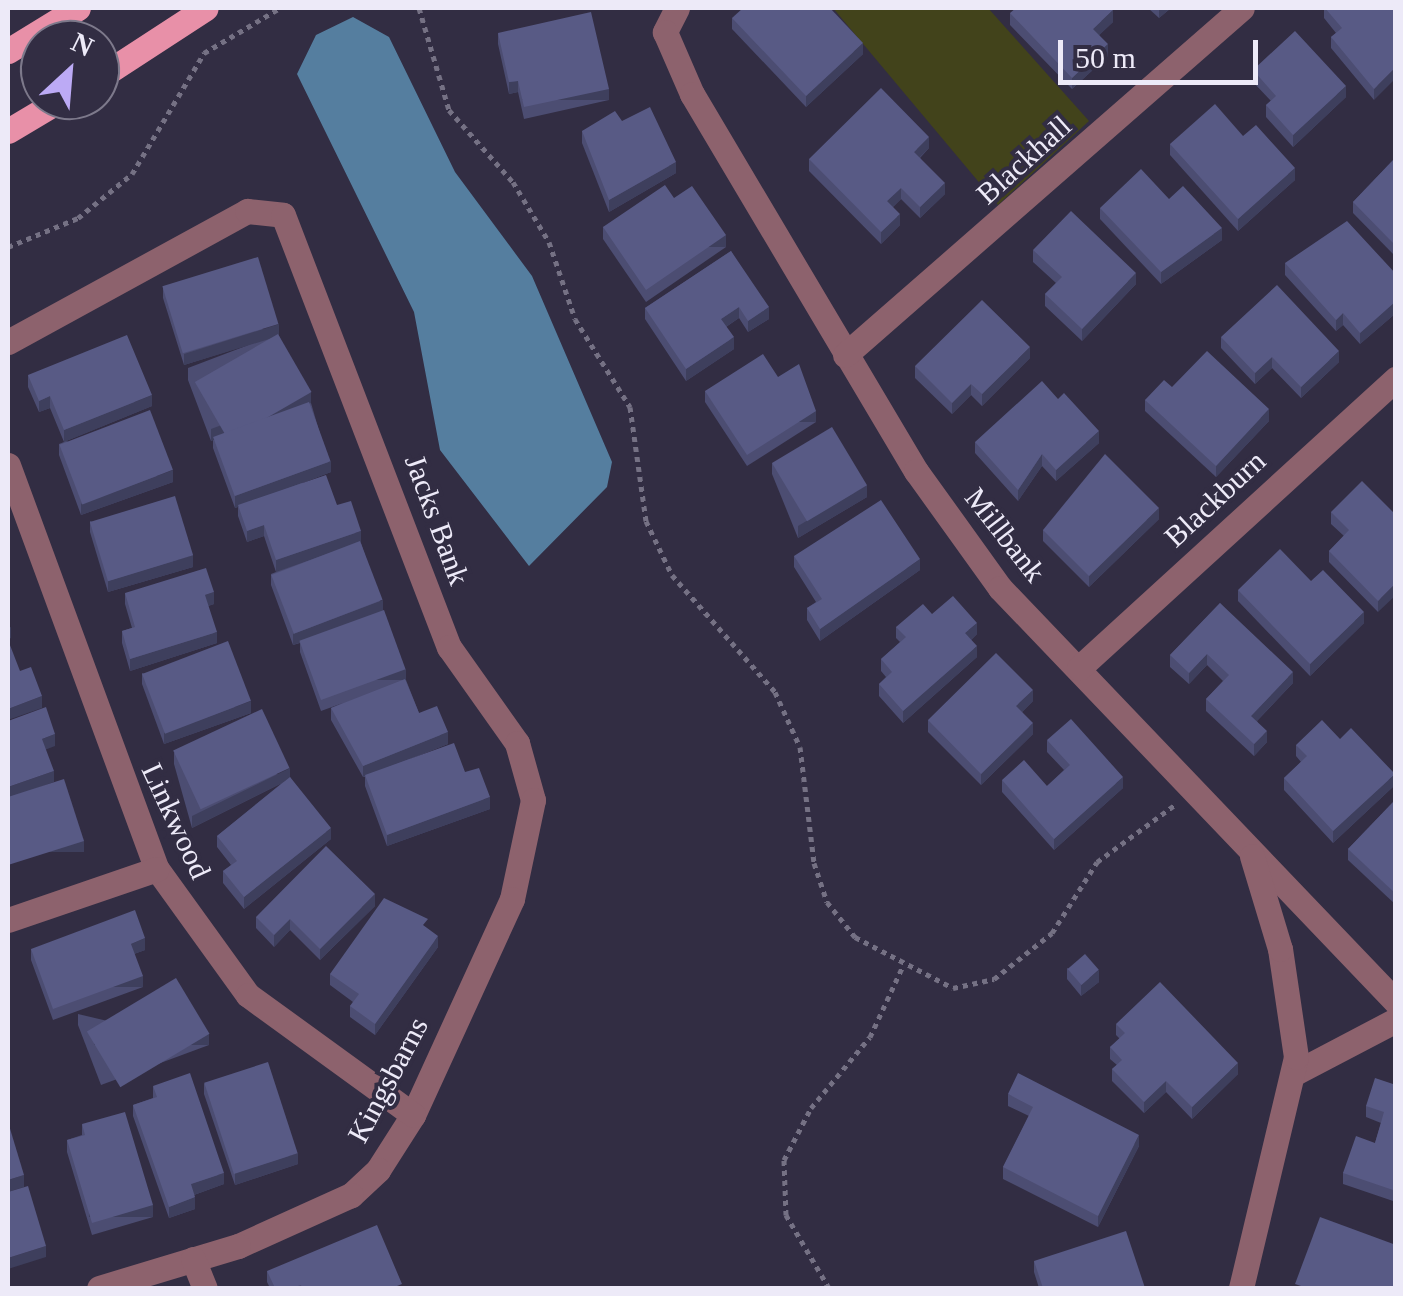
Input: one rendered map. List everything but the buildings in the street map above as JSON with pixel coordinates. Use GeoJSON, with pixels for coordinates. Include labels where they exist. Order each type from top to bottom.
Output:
{"type":"FeatureCollection","features":[{"type":"Feature","properties":{"kind":"main road"},"geometry":{"type":"LineString","coordinates":[[8,51],[78,8]]}},
{"type":"Feature","properties":{"kind":"main road"},"geometry":{"type":"LineString","coordinates":[[120,63],[206,8]]}},
{"type":"Feature","properties":{"kind":"street","name":"Millbank"},"geometry":{"type":"LineString","coordinates":[[677,8],[665,32],[845,355],[1000,588],[1396,1002]]}},
{"type":"Feature","properties":{"kind":"street","name":"Blackhall"},"geometry":{"type":"LineString","coordinates":[[845,355],[1242,8]]}},
{"type":"Feature","properties":{"kind":"street","name":"Jacks Bank"},"geometry":{"type":"LineString","coordinates":[[8,342],[247,211],[275,210],[295,230],[449,646],[524,758],[533,800],[528,850]]}},
{"type":"Feature","properties":{"kind":"street","name":"Blackburn"},"geometry":{"type":"LineString","coordinates":[[1079,668],[1396,379]]}},
{"type":"Feature","properties":{"kind":"street","name":"Linkwood"},"geometry":{"type":"LineString","coordinates":[[8,464],[157,870],[248,995],[414,1115]]}},
{"type":"Feature","properties":{"kind":"street"},"geometry":{"type":"LineString","coordinates":[[1241,1288],[1293,1074],[1280,949],[1249,849]]}},
{"type":"Feature","properties":{"kind":"street","name":"Kingsbarns"},"geometry":{"type":"LineString","coordinates":[[100,1288],[193,1260],[351,1195],[414,1115],[528,850]]}},
{"type":"Feature","properties":{"kind":"street"},"geometry":{"type":"LineString","coordinates":[[8,920],[157,870]]}},
{"type":"Feature","properties":{"kind":"street"},"geometry":{"type":"LineString","coordinates":[[1293,1074],[1396,1020]]}},
{"type":"Feature","properties":{"kind":"street"},"geometry":{"type":"LineString","coordinates":[[193,1260],[204,1288]]}},
{"type":"Feature","properties":{"kind":"path"},"geometry":{"type":"LineString","coordinates":[[8,247],[78,218],[132,174],[204,53],[280,8]]}},
{"type":"Feature","properties":{"kind":"path"},"geometry":{"type":"LineString","coordinates":[[419,8],[449,110],[514,182],[549,242],[575,318],[630,407],[646,521],[672,575],[775,692],[794,733],[827,902],[855,937],[902,968],[953,988],[994,980],[1052,934],[1096,862],[1194,790]]}},
{"type":"Feature","properties":{"kind":"path"},"geometry":{"type":"LineString","coordinates":[[829,1288],[786,1215],[784,1160],[811,1108],[870,1038],[902,968]]}},
{"type":"Feature","properties":{"kind":"shaded area"},"geometry":{"type":"Polygon","coordinates":[[[833,8],[988,8],[1089,121],[998,205],[833,8]]]}},
{"type":"Feature","properties":{"kind":"water"},"geometry":{"type":"Polygon","coordinates":[[[353,17],[389,37],[455,172],[532,276],[612,462],[607,487],[529,566],[440,450],[414,312],[297,74],[316,35],[353,17]]]}}]}
